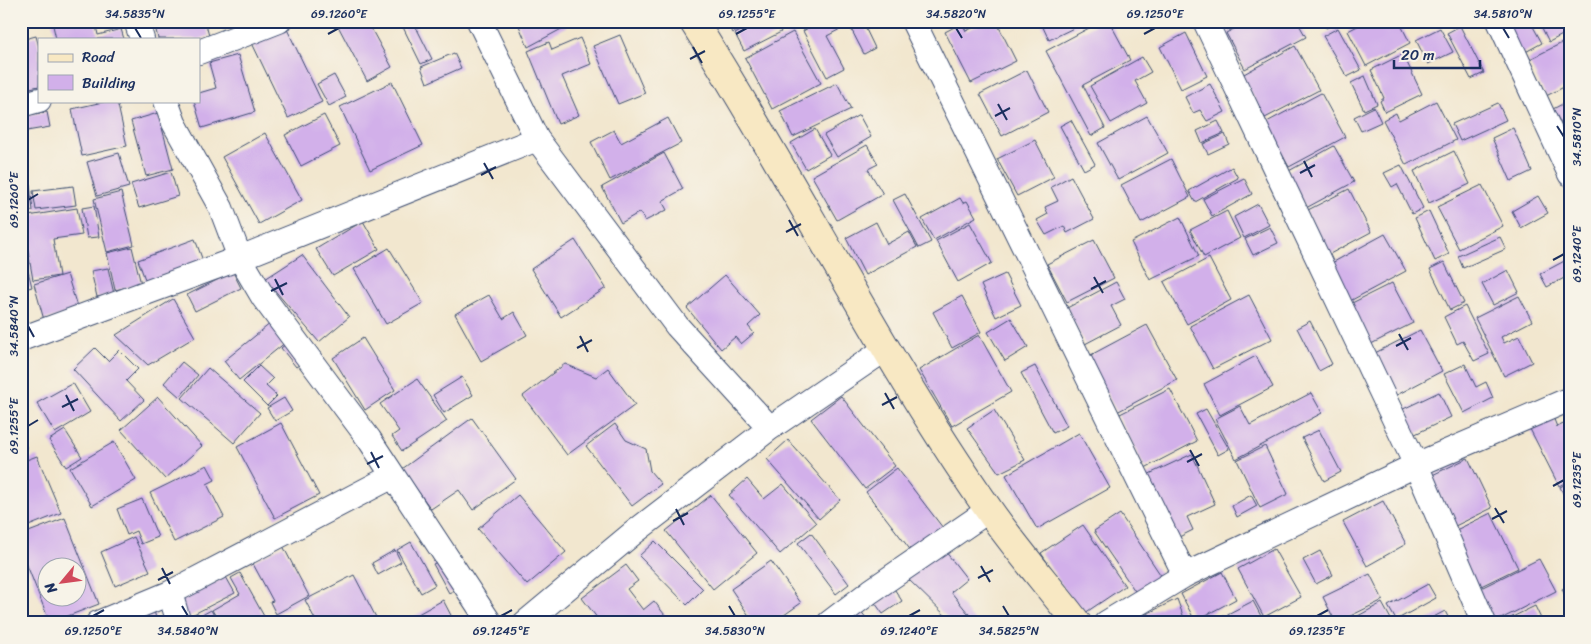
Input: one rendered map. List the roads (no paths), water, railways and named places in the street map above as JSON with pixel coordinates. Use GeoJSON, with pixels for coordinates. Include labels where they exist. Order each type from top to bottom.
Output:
{"type":"FeatureCollection","features":[{"type":"Feature","properties":{"kind":"main road"},"geometry":{"type":"LineString","coordinates":[[693,21],[733,84],[831,256],[920,403],[989,510],[1078,623]]}},
{"type":"Feature","properties":{"kind":"street"},"geometry":{"type":"LineString","coordinates":[[136,21],[142,38]]}},
{"type":"Feature","properties":{"kind":"street"},"geometry":{"type":"LineString","coordinates":[[200,52],[279,21]]}},
{"type":"Feature","properties":{"kind":"street"},"geometry":{"type":"LineString","coordinates":[[479,21],[537,139],[677,326],[770,428]]}},
{"type":"Feature","properties":{"kind":"street"},"geometry":{"type":"LineString","coordinates":[[913,21],[1185,575]]}},
{"type":"Feature","properties":{"kind":"street"},"geometry":{"type":"LineString","coordinates":[[1205,21],[1416,465],[1484,623]]}},
{"type":"Feature","properties":{"kind":"street"},"geometry":{"type":"LineString","coordinates":[[1499,21],[1570,174]]}},
{"type":"Feature","properties":{"kind":"street"},"geometry":{"type":"LineString","coordinates":[[21,105],[38,100]]}},
{"type":"Feature","properties":{"kind":"street"},"geometry":{"type":"LineString","coordinates":[[166,102],[174,123],[221,208],[240,258],[263,297],[369,439],[490,623]]}},
{"type":"Feature","properties":{"kind":"street"},"geometry":{"type":"LineString","coordinates":[[21,339],[240,258],[537,139]]}},
{"type":"Feature","properties":{"kind":"street"},"geometry":{"type":"LineString","coordinates":[[525,623],[632,534],[770,428],[887,348]]}},
{"type":"Feature","properties":{"kind":"street"},"geometry":{"type":"LineString","coordinates":[[1106,623],[1185,575],[1416,465],[1570,399]]}},
{"type":"Feature","properties":{"kind":"street"},"geometry":{"type":"LineString","coordinates":[[98,623],[170,593],[393,476]]}},
{"type":"Feature","properties":{"kind":"street"},"geometry":{"type":"LineString","coordinates":[[829,623],[871,591],[989,510]]}},
{"type":"Feature","properties":{"kind":"street"},"geometry":{"type":"LineString","coordinates":[[170,593],[179,623]]}}]}
